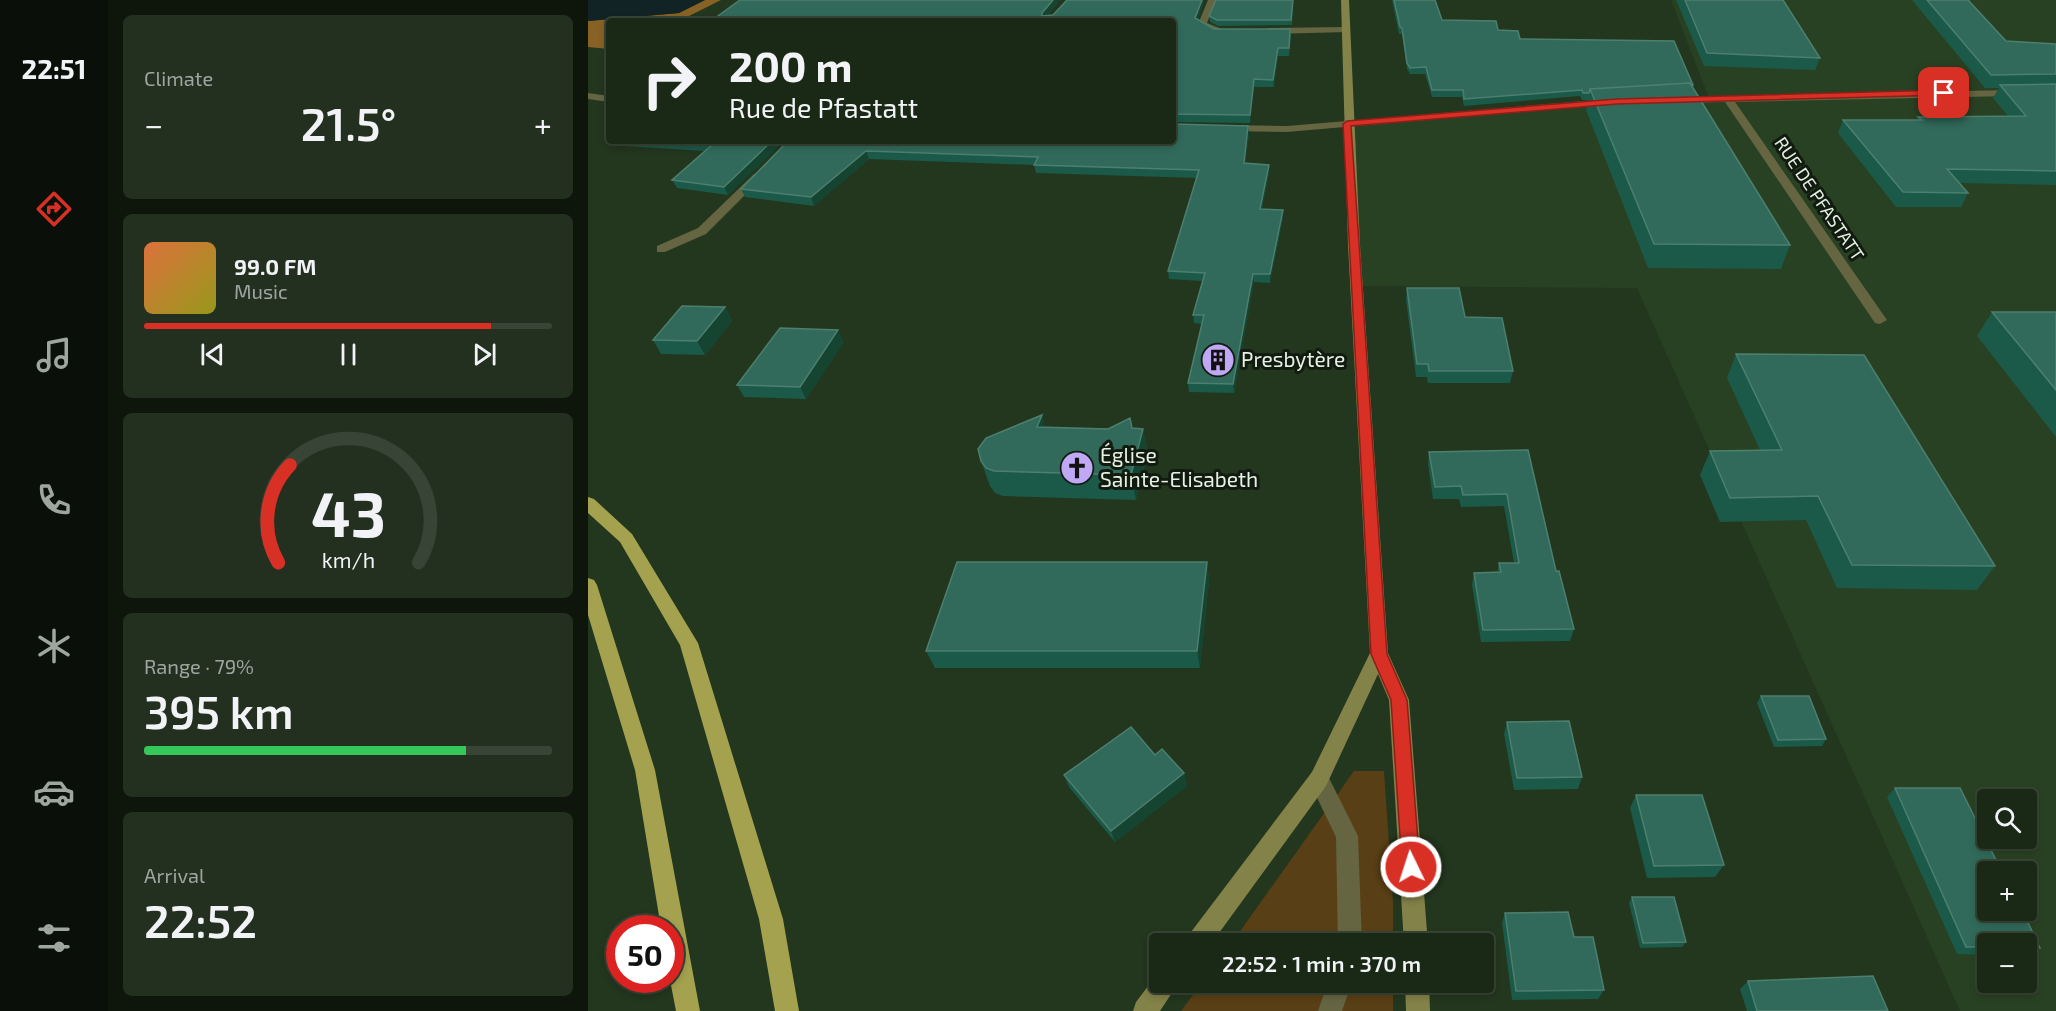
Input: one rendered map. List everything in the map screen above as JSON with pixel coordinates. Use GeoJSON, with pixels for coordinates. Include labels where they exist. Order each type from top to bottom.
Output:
{"type":"FeatureCollection","features":[{"type":"Feature","properties":{"kind":"highway"},"geometry":{"type":"LineString","coordinates":[[588,503],[626,538],[689,643],[771,919],[787,1011]]}},
{"type":"Feature","properties":{"kind":"highway"},"geometry":{"type":"LineString","coordinates":[[588,585],[645,770],[688,1011]]}},
{"type":"Feature","properties":{"kind":"main road"},"geometry":{"type":"LineString","coordinates":[[1345,0],[1347,124],[1379,654],[1399,700],[1415,933]]}},
{"type":"Feature","properties":{"kind":"main road"},"geometry":{"type":"LineString","coordinates":[[1204,933],[1319,779],[1379,654]]}},
{"type":"Feature","properties":{"kind":"main road"},"geometry":{"type":"LineString","coordinates":[[1145,1011],[1159,993]]}},
{"type":"Feature","properties":{"kind":"main road"},"geometry":{"type":"LineString","coordinates":[[1417,993],[1418,1011]]}},
{"type":"Feature","properties":{"kind":"street"},"geometry":{"type":"LineString","coordinates":[[1212,0],[1202,24],[1216,31],[1228,31]]}},
{"type":"Feature","properties":{"kind":"street"},"geometry":{"type":"LineString","coordinates":[[1264,31],[1346,30]]}},
{"type":"Feature","properties":{"kind":"street"},"geometry":{"type":"LineString","coordinates":[[1662,100],[2056,92]]}},
{"type":"Feature","properties":{"kind":"street"},"geometry":{"type":"LineString","coordinates":[[588,96],[606,99]]}},
{"type":"Feature","properties":{"kind":"street","name":"RUE DE PFASTATT"},"geometry":{"type":"LineString","coordinates":[[1728,99],[1880,320]]}},
{"type":"Feature","properties":{"kind":"street"},"geometry":{"type":"LineString","coordinates":[[1219,128],[1287,129],[1617,102]]}},
{"type":"Feature","properties":{"kind":"street"},"geometry":{"type":"LineString","coordinates":[[661,249],[702,231],[768,165]]}},
{"type":"Feature","properties":{"kind":"street"},"geometry":{"type":"LineString","coordinates":[[1319,779],[1347,836],[1350,933]]}},
{"type":"Feature","properties":{"kind":"street"},"geometry":{"type":"LineString","coordinates":[[1330,1011],[1336,993]]}},
{"type":"Feature","properties":{"kind":"shaded area"},"geometry":{"type":"Polygon","coordinates":[[[588,0],[705,0],[679,13],[588,21],[588,0]]]}},
{"type":"Feature","properties":{"kind":"shaded area"},"geometry":{"type":"Polygon","coordinates":[[[705,0],[721,0],[685,18],[622,18],[679,13],[705,0]]]}},
{"type":"Feature","properties":{"kind":"shaded area"},"geometry":{"type":"Polygon","coordinates":[[[1671,0],[2056,0],[2056,1011],[1960,1011],[1637,288],[1355,286],[1347,124],[1617,102],[1709,98],[1671,0]]]}},
{"type":"Feature","properties":{"kind":"shaded area"},"geometry":{"type":"Polygon","coordinates":[[[606,19],[606,49],[588,47],[588,21],[606,19]]]}},
{"type":"Feature","properties":{"kind":"shaded area"},"geometry":{"type":"Polygon","coordinates":[[[1354,771],[1384,771],[1393,933],[1239,933],[1354,771]]]}},
{"type":"Feature","properties":{"kind":"shaded area"},"geometry":{"type":"Polygon","coordinates":[[[1194,993],[1393,993],[1393,1011],[1181,1011],[1194,993]]]}},
{"type":"Feature","properties":{"kind":"building"},"geometry":{"type":"Polygon","coordinates":[[[740,0],[1053,0],[1042,16],[1053,15],[1067,0],[1202,0],[1195,18],[1214,29],[1290,29],[1289,48],[1278,48],[1273,80],[1254,79],[1250,115],[1176,114],[1176,18],[715,18],[740,0]]]}},
{"type":"Feature","properties":{"kind":"building"},"geometry":{"type":"Polygon","coordinates":[[[1216,0],[1293,0],[1291,20],[1217,20],[1209,16],[1216,0]]]}},
{"type":"Feature","properties":{"kind":"building"},"geometry":{"type":"Polygon","coordinates":[[[1394,0],[1435,0],[1442,20],[1496,21],[1498,30],[1518,31],[1520,39],[1674,41],[1693,85],[1690,83],[1590,89],[1589,93],[1583,93],[1582,90],[1464,99],[1463,90],[1432,90],[1426,67],[1410,68],[1407,63],[1402,28],[1394,0]]]}},
{"type":"Feature","properties":{"kind":"building"},"geometry":{"type":"Polygon","coordinates":[[[1685,0],[1783,0],[1820,58],[1707,53],[1685,0]]]}},
{"type":"Feature","properties":{"kind":"building"},"geometry":{"type":"Polygon","coordinates":[[[1927,0],[1968,0],[2006,41],[2056,44],[2056,74],[1991,75],[1927,0]]]}},
{"type":"Feature","properties":{"kind":"building"},"geometry":{"type":"Polygon","coordinates":[[[1690,83],[1790,245],[1654,244],[1590,89],[1690,83]]]}},
{"type":"Feature","properties":{"kind":"building"},"geometry":{"type":"Polygon","coordinates":[[[2056,84],[2056,171],[1947,169],[1968,193],[1903,192],[1843,120],[2026,116],[2000,85],[2056,84]]]}},
{"type":"Feature","properties":{"kind":"building"},"geometry":{"type":"Polygon","coordinates":[[[1176,124],[1248,126],[1244,163],[1269,165],[1260,209],[1283,210],[1270,274],[1253,274],[1233,384],[1188,383],[1204,315],[1193,315],[1205,273],[1168,271],[1199,170],[1034,165],[1038,157],[866,151],[811,197],[741,189],[785,144],[1176,144],[1176,124]]]}},
{"type":"Feature","properties":{"kind":"building"},"geometry":{"type":"Polygon","coordinates":[[[713,144],[769,144],[724,187],[672,180],[713,144]]]}},
{"type":"Feature","properties":{"kind":"building"},"geometry":{"type":"Polygon","coordinates":[[[1407,288],[1459,288],[1465,317],[1502,318],[1513,371],[1429,371],[1428,364],[1417,364],[1407,288]]]}},
{"type":"Feature","properties":{"kind":"building"},"geometry":{"type":"Polygon","coordinates":[[[682,306],[725,307],[697,341],[653,340],[682,306]]]}},
{"type":"Feature","properties":{"kind":"building"},"geometry":{"type":"Polygon","coordinates":[[[1992,312],[2056,312],[2056,390],[1992,312]]]}},
{"type":"Feature","properties":{"kind":"building"},"geometry":{"type":"Polygon","coordinates":[[[780,328],[838,330],[800,387],[737,385],[780,328]]]}},
{"type":"Feature","properties":{"kind":"building"},"geometry":{"type":"Polygon","coordinates":[[[1736,354],[1864,355],[1995,566],[1852,565],[1818,496],[1730,498],[1710,451],[1782,450],[1736,354]]]}},
{"type":"Feature","properties":{"kind":"building"},"geometry":{"type":"Polygon","coordinates":[[[1042,415],[1037,427],[1108,429],[1130,418],[1132,428],[1143,429],[1131,475],[994,471],[986,468],[981,461],[978,449],[986,438],[1042,415]]]}},
{"type":"Feature","properties":{"kind":"building"},"geometry":{"type":"Polygon","coordinates":[[[1528,450],[1556,571],[1559,571],[1574,629],[1483,630],[1474,573],[1501,572],[1499,563],[1519,563],[1507,494],[1463,495],[1461,486],[1435,487],[1429,452],[1528,450]]]}},
{"type":"Feature","properties":{"kind":"building"},"geometry":{"type":"Polygon","coordinates":[[[957,562],[1207,562],[1197,651],[926,651],[957,562]]]}},
{"type":"Feature","properties":{"kind":"building"},"geometry":{"type":"Polygon","coordinates":[[[1761,696],[1809,696],[1826,739],[1778,740],[1761,696]]]}},
{"type":"Feature","properties":{"kind":"building"},"geometry":{"type":"Polygon","coordinates":[[[1569,721],[1582,777],[1517,778],[1507,722],[1569,721]]]}},
{"type":"Feature","properties":{"kind":"building"},"geometry":{"type":"Polygon","coordinates":[[[1131,727],[1155,755],[1162,749],[1184,773],[1111,831],[1064,775],[1131,727]]]}},
{"type":"Feature","properties":{"kind":"building"},"geometry":{"type":"Polygon","coordinates":[[[1895,788],[1960,788],[1977,822],[1977,849],[1990,849],[1996,861],[1977,861],[1977,921],[2027,921],[2033,933],[1977,933],[1977,947],[1966,947],[1895,788]]]}},
{"type":"Feature","properties":{"kind":"building"},"geometry":{"type":"Polygon","coordinates":[[[1636,795],[1702,795],[1724,865],[1654,866],[1636,795]]]}},
{"type":"Feature","properties":{"kind":"building"},"geometry":{"type":"Polygon","coordinates":[[[1632,897],[1674,897],[1686,942],[1643,943],[1632,897]]]}},
{"type":"Feature","properties":{"kind":"building"},"geometry":{"type":"Polygon","coordinates":[[[1568,912],[1574,937],[1593,937],[1604,990],[1516,991],[1505,913],[1568,912]]]}},
{"type":"Feature","properties":{"kind":"building"},"geometry":{"type":"Polygon","coordinates":[[[1873,976],[1888,1011],[1757,1011],[1748,981],[1873,976]]]}},
{"type":"Feature","properties":{"kind":"place","name":"Presbytère"},"geometry":{"type":"Point","coordinates":[1218,360]}},
{"type":"Feature","properties":{"kind":"place","name":"Église Sainte-Elisabeth"},"geometry":{"type":"Point","coordinates":[1077,468]}},
{"type":"Feature","properties":{"kind":"route"},"geometry":{"type":"LineString","coordinates":[[1411,867],[1399,700],[1379,654],[1347,124],[1650,100],[1944,93]]}}]}
